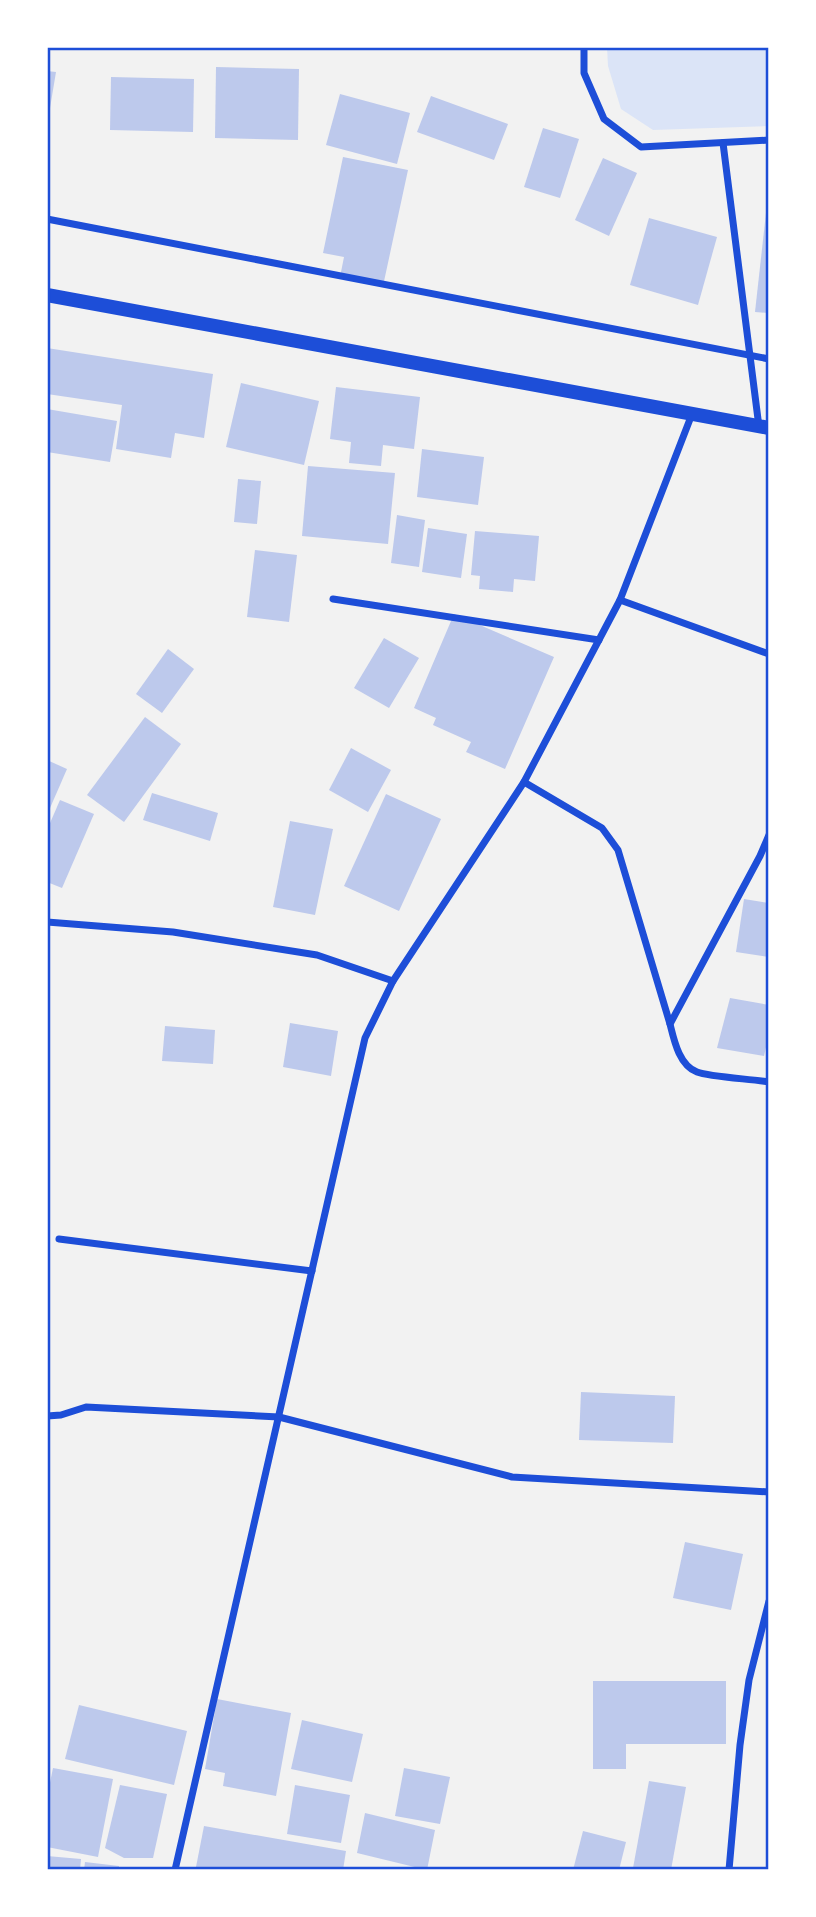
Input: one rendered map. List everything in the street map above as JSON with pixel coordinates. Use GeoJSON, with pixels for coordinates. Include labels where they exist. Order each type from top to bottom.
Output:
{"type":"FeatureCollection","features":[{"type":"Feature","properties":{"kind":"main road"},"geometry":{"type":"LineString","coordinates":[[47,295],[764,428]]}},
{"type":"Feature","properties":{"kind":"street"},"geometry":{"type":"LineString","coordinates":[[584,47],[584,73],[604,119],[641,147],[769,140]]}},
{"type":"Feature","properties":{"kind":"street"},"geometry":{"type":"LineString","coordinates":[[723,143],[749,356],[764,428]]}},
{"type":"Feature","properties":{"kind":"street"},"geometry":{"type":"LineString","coordinates":[[47,219],[769,359]]}},
{"type":"Feature","properties":{"kind":"street"},"geometry":{"type":"LineString","coordinates":[[175,1870],[365,1038],[393,981],[524,782],[620,600],[692,414]]}},
{"type":"Feature","properties":{"kind":"street"},"geometry":{"type":"LineString","coordinates":[[333,599],[599,640]]}},
{"type":"Feature","properties":{"kind":"street"},"geometry":{"type":"LineString","coordinates":[[620,600],[769,653]]}},
{"type":"Feature","properties":{"kind":"street"},"geometry":{"type":"LineString","coordinates":[[524,782],[602,828],[618,850],[676,1047],[684,1060],[696,1072],[769,1082]]}},
{"type":"Feature","properties":{"kind":"street"},"geometry":{"type":"LineString","coordinates":[[670,1024],[769,835]]}},
{"type":"Feature","properties":{"kind":"street"},"geometry":{"type":"LineString","coordinates":[[47,922],[173,932],[317,955],[393,981]]}},
{"type":"Feature","properties":{"kind":"street"},"geometry":{"type":"LineString","coordinates":[[59,1239],[312,1271]]}},
{"type":"Feature","properties":{"kind":"street"},"geometry":{"type":"LineString","coordinates":[[47,1416],[86,1408],[279,1417],[512,1477],[769,1492]]}},
{"type":"Feature","properties":{"kind":"street"},"geometry":{"type":"LineString","coordinates":[[729,1870],[740,1745],[749,1680],[769,1601]]}},
{"type":"Feature","properties":{"kind":"shaded area"},"geometry":{"type":"Polygon","coordinates":[[[607,47],[769,47],[769,126],[653,130],[621,109],[608,66],[607,47]]]}},
{"type":"Feature","properties":{"kind":"building"},"geometry":{"type":"Polygon","coordinates":[[[216,67],[299,69],[298,140],[215,138],[216,67]]]}},
{"type":"Feature","properties":{"kind":"building"},"geometry":{"type":"Polygon","coordinates":[[[47,71],[56,72],[49,114],[47,114],[47,71]]]}},
{"type":"Feature","properties":{"kind":"building"},"geometry":{"type":"Polygon","coordinates":[[[111,77],[194,79],[193,132],[110,130],[111,77]]]}},
{"type":"Feature","properties":{"kind":"building"},"geometry":{"type":"Polygon","coordinates":[[[340,94],[410,113],[397,164],[326,145],[340,94]]]}},
{"type":"Feature","properties":{"kind":"building"},"geometry":{"type":"Polygon","coordinates":[[[431,96],[508,124],[494,160],[417,132],[431,96]]]}},
{"type":"Feature","properties":{"kind":"building"},"geometry":{"type":"Polygon","coordinates":[[[543,128],[579,139],[560,198],[524,187],[543,128]]]}},
{"type":"Feature","properties":{"kind":"building"},"geometry":{"type":"Polygon","coordinates":[[[343,157],[408,170],[383,286],[340,277],[344,257],[323,253],[343,157]]]}},
{"type":"Feature","properties":{"kind":"building"},"geometry":{"type":"Polygon","coordinates":[[[603,158],[637,173],[609,236],[575,220],[603,158]]]}},
{"type":"Feature","properties":{"kind":"building"},"geometry":{"type":"Polygon","coordinates":[[[766,213],[769,214],[769,313],[755,312],[766,213]]]}},
{"type":"Feature","properties":{"kind":"building"},"geometry":{"type":"Polygon","coordinates":[[[649,218],[717,237],[698,305],[630,285],[649,218]]]}},
{"type":"Feature","properties":{"kind":"building"},"geometry":{"type":"Polygon","coordinates":[[[47,348],[213,374],[204,438],[175,433],[171,458],[116,449],[122,405],[47,394],[47,348]]]}},
{"type":"Feature","properties":{"kind":"building"},"geometry":{"type":"Polygon","coordinates":[[[241,383],[319,401],[304,465],[226,447],[241,383]]]}},
{"type":"Feature","properties":{"kind":"building"},"geometry":{"type":"Polygon","coordinates":[[[336,387],[420,397],[414,449],[383,445],[381,466],[349,463],[351,442],[330,439],[336,387]]]}},
{"type":"Feature","properties":{"kind":"building"},"geometry":{"type":"Polygon","coordinates":[[[47,409],[117,421],[110,462],[47,452],[47,409]]]}},
{"type":"Feature","properties":{"kind":"building"},"geometry":{"type":"Polygon","coordinates":[[[422,449],[484,457],[478,505],[417,497],[422,449]]]}},
{"type":"Feature","properties":{"kind":"building"},"geometry":{"type":"Polygon","coordinates":[[[308,466],[395,473],[388,544],[302,536],[308,466]]]}},
{"type":"Feature","properties":{"kind":"building"},"geometry":{"type":"Polygon","coordinates":[[[238,479],[261,481],[257,524],[234,522],[238,479]]]}},
{"type":"Feature","properties":{"kind":"building"},"geometry":{"type":"Polygon","coordinates":[[[397,515],[425,520],[419,567],[391,563],[397,515]]]}},
{"type":"Feature","properties":{"kind":"building"},"geometry":{"type":"Polygon","coordinates":[[[428,528],[467,534],[461,578],[422,572],[428,528]]]}},
{"type":"Feature","properties":{"kind":"building"},"geometry":{"type":"Polygon","coordinates":[[[475,531],[539,536],[535,581],[514,579],[513,592],[479,589],[480,576],[471,575],[475,531]]]}},
{"type":"Feature","properties":{"kind":"building"},"geometry":{"type":"Polygon","coordinates":[[[255,550],[297,555],[289,622],[247,617],[255,550]]]}},
{"type":"Feature","properties":{"kind":"building"},"geometry":{"type":"Polygon","coordinates":[[[454,614],[554,657],[505,769],[466,752],[471,742],[433,725],[436,718],[414,708],[454,614]]]}},
{"type":"Feature","properties":{"kind":"building"},"geometry":{"type":"Polygon","coordinates":[[[384,638],[419,658],[389,708],[354,688],[384,638]]]}},
{"type":"Feature","properties":{"kind":"building"},"geometry":{"type":"Polygon","coordinates":[[[168,649],[194,669],[162,713],[136,694],[168,649]]]}},
{"type":"Feature","properties":{"kind":"building"},"geometry":{"type":"Polygon","coordinates":[[[145,717],[181,744],[124,822],[87,795],[145,717]]]}},
{"type":"Feature","properties":{"kind":"building"},"geometry":{"type":"Polygon","coordinates":[[[351,748],[391,770],[368,812],[329,790],[351,748]]]}},
{"type":"Feature","properties":{"kind":"building"},"geometry":{"type":"Polygon","coordinates":[[[47,760],[67,769],[47,815],[47,760]]]}},
{"type":"Feature","properties":{"kind":"building"},"geometry":{"type":"Polygon","coordinates":[[[152,793],[218,813],[210,841],[143,820],[152,793]]]}},
{"type":"Feature","properties":{"kind":"building"},"geometry":{"type":"Polygon","coordinates":[[[386,794],[441,819],[399,911],[344,886],[386,794]]]}},
{"type":"Feature","properties":{"kind":"building"},"geometry":{"type":"Polygon","coordinates":[[[60,800],[94,814],[62,888],[47,882],[47,830],[60,800]]]}},
{"type":"Feature","properties":{"kind":"building"},"geometry":{"type":"Polygon","coordinates":[[[290,821],[333,829],[315,915],[273,907],[290,821]]]}},
{"type":"Feature","properties":{"kind":"building"},"geometry":{"type":"Polygon","coordinates":[[[744,899],[769,903],[769,957],[736,952],[744,899]]]}},
{"type":"Feature","properties":{"kind":"building"},"geometry":{"type":"Polygon","coordinates":[[[730,998],[769,1005],[769,1034],[764,1056],[717,1048],[730,998]]]}},
{"type":"Feature","properties":{"kind":"building"},"geometry":{"type":"Polygon","coordinates":[[[290,1023],[338,1031],[331,1076],[283,1067],[290,1023]]]}},
{"type":"Feature","properties":{"kind":"building"},"geometry":{"type":"Polygon","coordinates":[[[165,1026],[215,1030],[213,1064],[162,1061],[165,1026]]]}},
{"type":"Feature","properties":{"kind":"building"},"geometry":{"type":"Polygon","coordinates":[[[581,1392],[675,1396],[673,1443],[579,1440],[581,1392]]]}},
{"type":"Feature","properties":{"kind":"building"},"geometry":{"type":"Polygon","coordinates":[[[685,1542],[743,1554],[731,1610],[673,1598],[685,1542]]]}},
{"type":"Feature","properties":{"kind":"building"},"geometry":{"type":"Polygon","coordinates":[[[593,1681],[726,1681],[726,1744],[626,1744],[626,1769],[593,1769],[593,1681]]]}},
{"type":"Feature","properties":{"kind":"building"},"geometry":{"type":"Polygon","coordinates":[[[217,1699],[291,1713],[276,1796],[223,1786],[225,1773],[205,1769],[217,1699]]]}},
{"type":"Feature","properties":{"kind":"building"},"geometry":{"type":"Polygon","coordinates":[[[79,1705],[187,1731],[174,1785],[65,1759],[79,1705]]]}},
{"type":"Feature","properties":{"kind":"building"},"geometry":{"type":"Polygon","coordinates":[[[302,1720],[363,1734],[352,1782],[291,1769],[302,1720]]]}},
{"type":"Feature","properties":{"kind":"building"},"geometry":{"type":"Polygon","coordinates":[[[53,1768],[113,1779],[98,1857],[47,1847],[47,1797],[53,1768]]]}},
{"type":"Feature","properties":{"kind":"building"},"geometry":{"type":"Polygon","coordinates":[[[404,1768],[450,1777],[440,1824],[395,1816],[404,1768]]]}},
{"type":"Feature","properties":{"kind":"building"},"geometry":{"type":"Polygon","coordinates":[[[649,1781],[686,1787],[671,1870],[633,1868],[649,1781]]]}},
{"type":"Feature","properties":{"kind":"building"},"geometry":{"type":"Polygon","coordinates":[[[120,1785],[167,1794],[153,1858],[124,1858],[105,1848],[120,1785]]]}},
{"type":"Feature","properties":{"kind":"building"},"geometry":{"type":"Polygon","coordinates":[[[295,1785],[350,1795],[341,1843],[287,1834],[295,1785]]]}},
{"type":"Feature","properties":{"kind":"building"},"geometry":{"type":"Polygon","coordinates":[[[365,1813],[435,1830],[427,1870],[357,1853],[365,1813]]]}},
{"type":"Feature","properties":{"kind":"building"},"geometry":{"type":"Polygon","coordinates":[[[204,1826],[346,1851],[343,1870],[213,1870],[196,1867],[204,1826]]]}},
{"type":"Feature","properties":{"kind":"building"},"geometry":{"type":"Polygon","coordinates":[[[583,1831],[626,1842],[619,1870],[573,1870],[583,1831]]]}},
{"type":"Feature","properties":{"kind":"building"},"geometry":{"type":"Polygon","coordinates":[[[47,1856],[81,1859],[80,1870],[47,1870],[47,1856]]]}},
{"type":"Feature","properties":{"kind":"building"},"geometry":{"type":"Polygon","coordinates":[[[85,1862],[119,1866],[119,1870],[84,1870],[85,1862]]]}}]}
